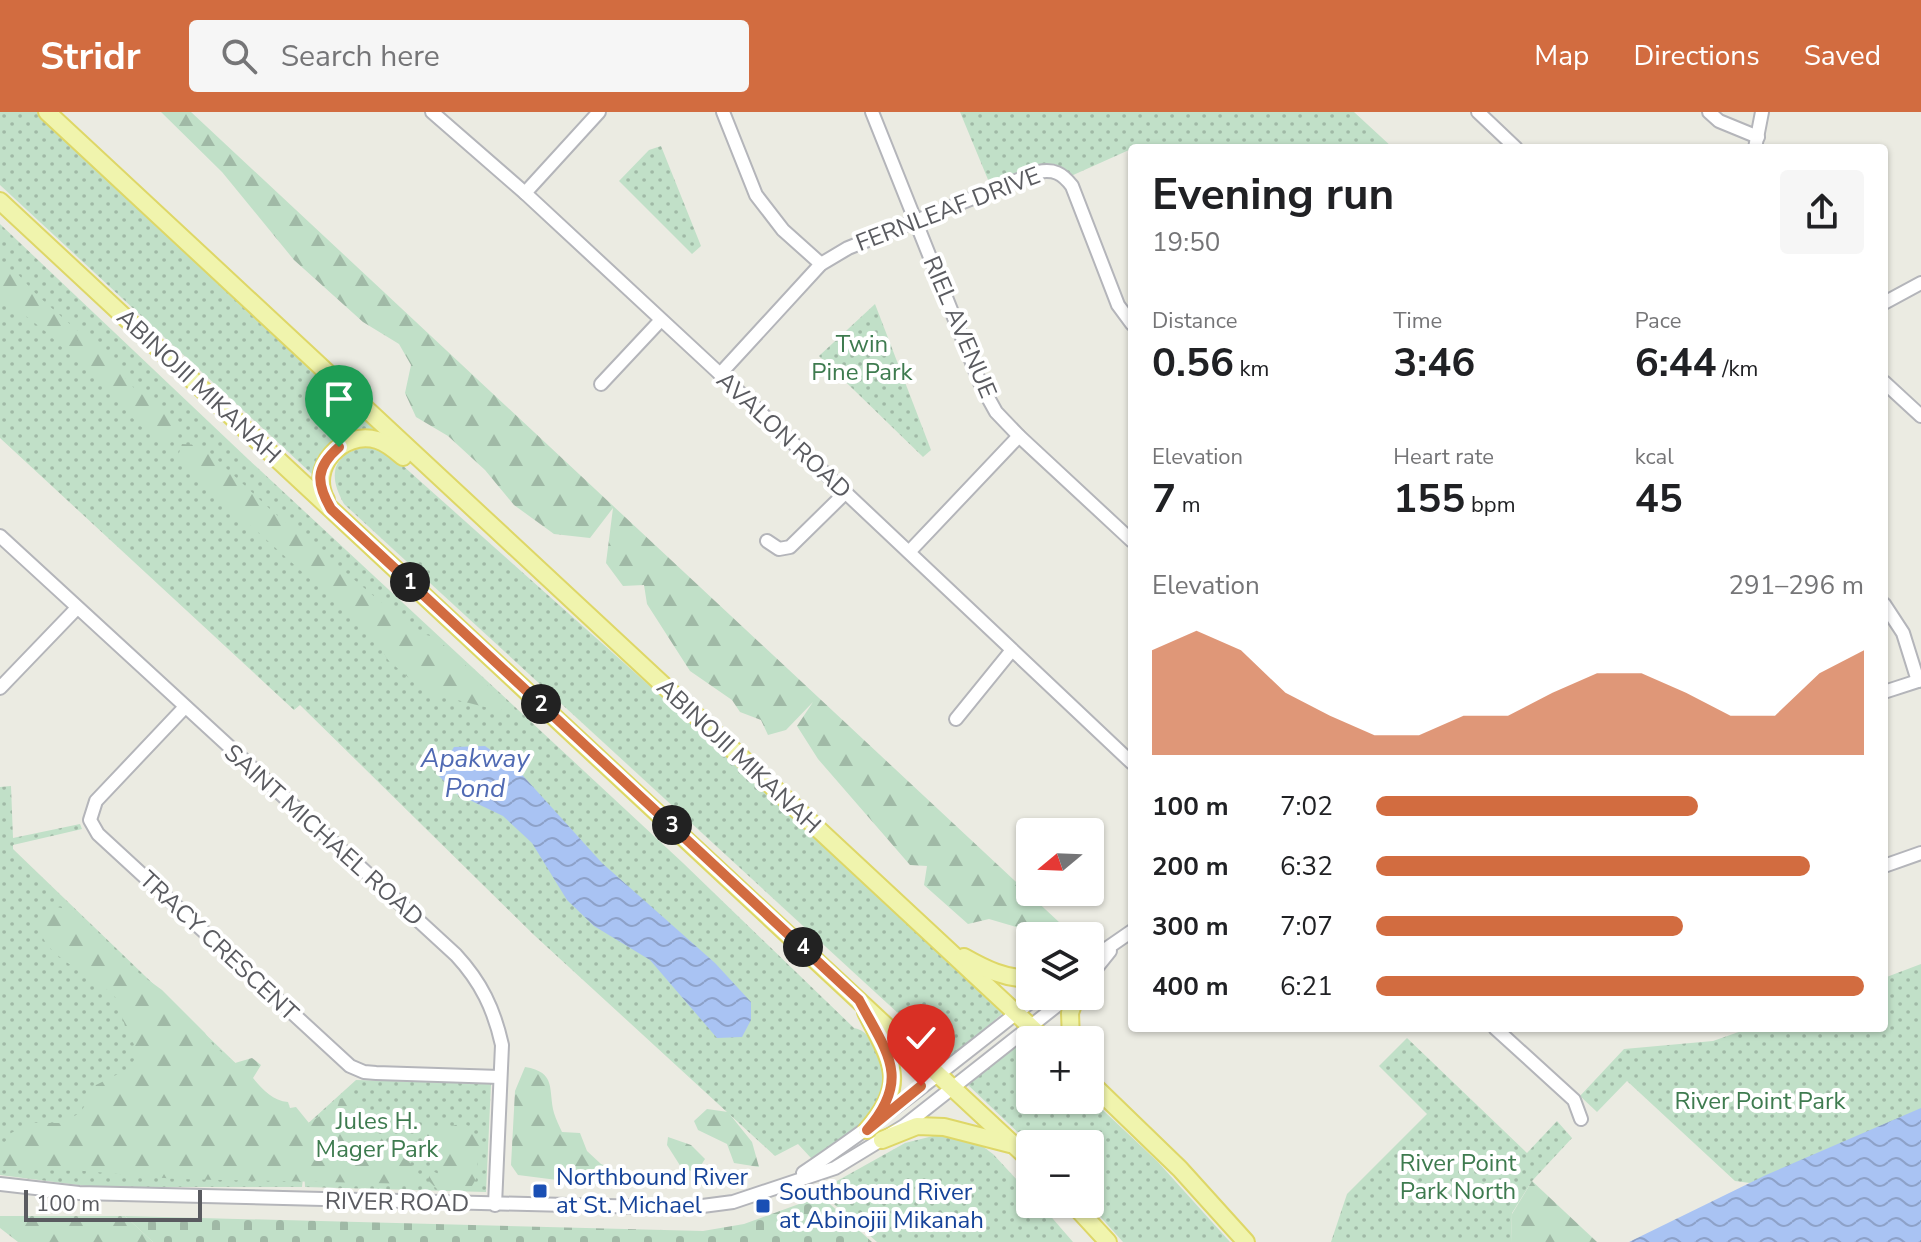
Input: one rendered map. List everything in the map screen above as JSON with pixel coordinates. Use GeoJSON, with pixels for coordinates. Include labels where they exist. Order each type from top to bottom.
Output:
{"type":"FeatureCollection","features":[{"type":"Feature","properties":{"kind":"main road","name":"ABINOJII MIKANAH"},"geometry":{"type":"LineString","coordinates":[[47,112],[1029,1026]]}},
{"type":"Feature","properties":{"kind":"main road","name":"ABINOJII MIKANAH"},"geometry":{"type":"LineString","coordinates":[[0,201],[1016,1146]]}},
{"type":"Feature","properties":{"kind":"main road"},"geometry":{"type":"LineString","coordinates":[[331,509],[319,481],[325,462],[339,447],[348,443],[378,440],[396,451],[468,516],[531,563]]}},
{"type":"Feature","properties":{"kind":"main road"},"geometry":{"type":"LineString","coordinates":[[940,943],[992,973],[1016,978]]}},
{"type":"Feature","properties":{"kind":"main road"},"geometry":{"type":"LineString","coordinates":[[859,1000],[889,1057],[893,1077],[883,1112],[867,1130]]}},
{"type":"Feature","properties":{"kind":"main road"},"geometry":{"type":"LineString","coordinates":[[1104,1093],[1111,1102]]}},
{"type":"Feature","properties":{"kind":"main road"},"geometry":{"type":"LineString","coordinates":[[1104,1095],[1180,1169],[1246,1242]]}},
{"type":"Feature","properties":{"kind":"main road"},"geometry":{"type":"LineString","coordinates":[[882,1140],[917,1126],[944,1127],[1016,1146]]}},
{"type":"Feature","properties":{"kind":"main road"},"geometry":{"type":"LineString","coordinates":[[1086,1218],[1108,1242]]}},
{"type":"Feature","properties":{"kind":"street","name":"AVALON ROAD"},"geometry":{"type":"LineString","coordinates":[[432,112],[525,193],[720,374],[1128,759]]}},
{"type":"Feature","properties":{"kind":"street"},"geometry":{"type":"LineString","coordinates":[[525,193],[599,112]]}},
{"type":"Feature","properties":{"kind":"street"},"geometry":{"type":"LineString","coordinates":[[723,112],[756,195],[783,230],[821,264]]}},
{"type":"Feature","properties":{"kind":"street","name":"RIEL AVENUE"},"geometry":{"type":"LineString","coordinates":[[872,112],[981,385],[996,412],[1128,537]]}},
{"type":"Feature","properties":{"kind":"street"},"geometry":{"type":"LineString","coordinates":[[1478,112],[1512,144]]}},
{"type":"Feature","properties":{"kind":"street"},"geometry":{"type":"LineString","coordinates":[[1709,112],[1756,142],[1762,112]]}},
{"type":"Feature","properties":{"kind":"street","name":"FERNLEAF DRIVE"},"geometry":{"type":"LineString","coordinates":[[720,374],[821,264],[848,248],[1038,172],[1050,170],[1059,173],[1072,186],[1118,305],[1128,319]]}},
{"type":"Feature","properties":{"kind":"street"},"geometry":{"type":"LineString","coordinates":[[1888,301],[1921,283]]}},
{"type":"Feature","properties":{"kind":"street"},"geometry":{"type":"LineString","coordinates":[[601,384],[660,321]]}},
{"type":"Feature","properties":{"kind":"street"},"geometry":{"type":"LineString","coordinates":[[1888,386],[1921,416]]}},
{"type":"Feature","properties":{"kind":"street"},"geometry":{"type":"LineString","coordinates":[[909,552],[1019,436]]}},
{"type":"Feature","properties":{"kind":"street"},"geometry":{"type":"LineString","coordinates":[[767,541],[779,549],[790,547],[845,493]]}},
{"type":"Feature","properties":{"kind":"street","name":"SAINT MICHAEL ROAD"},"geometry":{"type":"LineString","coordinates":[[0,536],[479,980],[497,1022],[502,1045],[495,1205]]}},
{"type":"Feature","properties":{"kind":"street"},"geometry":{"type":"LineString","coordinates":[[0,688],[77,608]]}},
{"type":"Feature","properties":{"kind":"street"},"geometry":{"type":"LineString","coordinates":[[1888,610],[1903,633],[1919,681],[1888,691]]}},
{"type":"Feature","properties":{"kind":"street"},"geometry":{"type":"LineString","coordinates":[[956,719],[1012,650]]}},
{"type":"Feature","properties":{"kind":"street","name":"TRACY CRESCENT"},"geometry":{"type":"LineString","coordinates":[[185,707],[96,801],[90,820],[98,834],[350,1066],[376,1073],[500,1077]]}},
{"type":"Feature","properties":{"kind":"street"},"geometry":{"type":"LineString","coordinates":[[1888,865],[1921,853]]}},
{"type":"Feature","properties":{"kind":"street"},"geometry":{"type":"LineString","coordinates":[[1104,952],[1128,934]]}},
{"type":"Feature","properties":{"kind":"street"},"geometry":{"type":"LineString","coordinates":[[1104,958],[1114,946]]}},
{"type":"Feature","properties":{"kind":"street","name":"RIVER ROAD"},"geometry":{"type":"LineString","coordinates":[[790,1181],[867,1130],[961,1060],[1021,1010]]}},
{"type":"Feature","properties":{"kind":"street","name":"RIVER ROAD"},"geometry":{"type":"LineString","coordinates":[[1029,1026],[1050,1010]]}},
{"type":"Feature","properties":{"kind":"street"},"geometry":{"type":"LineString","coordinates":[[1499,1032],[1574,1100],[1581,1119]]}},
{"type":"Feature","properties":{"kind":"street","name":"RIVER ROAD"},"geometry":{"type":"LineString","coordinates":[[0,1184],[79,1193],[495,1205],[687,1208],[733,1202],[835,1168],[882,1140],[1016,1037]]}},
{"type":"Feature","properties":{"kind":"green space"},"geometry":{"type":"Polygon","coordinates":[[[0,112],[37,112],[379,429],[376,433],[354,433],[336,440],[322,455],[313,475],[0,185],[0,112]]]}},
{"type":"Feature","properties":{"kind":"green space"},"geometry":{"type":"Polygon","coordinates":[[[161,112],[191,112],[1016,882],[1016,906],[1042,906],[1059,922],[1016,922],[1016,927],[989,919],[968,924],[924,885],[927,866],[910,865],[818,759],[797,726],[813,702],[786,730],[768,735],[761,720],[740,712],[732,700],[690,671],[647,604],[644,585],[623,586],[606,563],[613,508],[590,538],[554,534],[514,505],[485,470],[448,436],[416,417],[405,393],[411,365],[399,344],[363,322],[294,260],[222,172],[161,112]]]}},
{"type":"Feature","properties":{"kind":"green space"},"geometry":{"type":"Polygon","coordinates":[[[960,112],[1354,112],[1389,144],[1128,144],[1128,150],[1071,176],[1055,164],[1039,165],[989,182],[960,112]]]}},
{"type":"Feature","properties":{"kind":"green space"},"geometry":{"type":"Polygon","coordinates":[[[661,146],[701,246],[692,254],[619,181],[649,150],[661,146]]]}},
{"type":"Feature","properties":{"kind":"green space"},"geometry":{"type":"Polygon","coordinates":[[[0,224],[683,863],[854,1028],[867,1035],[880,1052],[885,1085],[881,1099],[864,1122],[817,1158],[811,1158],[798,1144],[775,1156],[534,935],[300,705],[294,710],[0,438],[0,224]]]}},
{"type":"Feature","properties":{"kind":"green space"},"geometry":{"type":"Polygon","coordinates":[[[0,266],[15,271],[37,295],[105,355],[134,388],[179,422],[171,435],[161,441],[139,425],[45,331],[0,296],[0,266]]]}},
{"type":"Feature","properties":{"kind":"green space","name":"Twin Pine Park"},"geometry":{"type":"Polygon","coordinates":[[[875,304],[931,450],[923,457],[819,356],[875,304]]]}},
{"type":"Feature","properties":{"kind":"green space"},"geometry":{"type":"Polygon","coordinates":[[[182,444],[201,445],[271,510],[418,633],[435,637],[505,702],[501,711],[425,692],[388,660],[374,637],[177,459],[182,444]]]}},
{"type":"Feature","properties":{"kind":"green space"},"geometry":{"type":"Polygon","coordinates":[[[370,446],[383,448],[761,785],[1004,1012],[949,1060],[344,504],[335,482],[337,465],[348,453],[370,446]]]}},
{"type":"Feature","properties":{"kind":"green space","name":"Jules H. Mager Park"},"geometry":{"type":"Polygon","coordinates":[[[11,786],[13,838],[80,824],[82,829],[13,845],[13,849],[303,1128],[356,1080],[491,1084],[486,1192],[305,1187],[304,1168],[302,1187],[94,1187],[0,1175],[0,787],[11,786]]]}},
{"type":"Feature","properties":{"kind":"green space","name":"Jules H. Mager Park"},"geometry":{"type":"Polygon","coordinates":[[[57,907],[70,910],[98,933],[107,950],[162,990],[213,1045],[235,1063],[252,1058],[261,1065],[253,1078],[273,1097],[288,1102],[290,1108],[296,1107],[309,1123],[323,1114],[336,1111],[340,1099],[349,1095],[376,1133],[393,1150],[400,1151],[419,1174],[419,1184],[176,1179],[84,1171],[4,1169],[0,1156],[11,1133],[31,1123],[63,1123],[81,1112],[96,1085],[128,1069],[138,1054],[115,997],[47,944],[40,920],[46,910],[57,907]]]}},
{"type":"Feature","properties":{"kind":"green space","name":"River Point Park"},"geometry":{"type":"Polygon","coordinates":[[[1921,964],[1921,1116],[1750,1183],[1735,1181],[1627,1081],[1597,1112],[1580,1096],[1624,1049],[1713,1041],[1739,1032],[1888,1032],[1888,976],[1921,964]]]}},
{"type":"Feature","properties":{"kind":"green space","name":"River Point Park North"},"geometry":{"type":"Polygon","coordinates":[[[1407,1038],[1527,1153],[1557,1121],[1572,1138],[1532,1181],[1512,1213],[1511,1242],[1331,1242],[1347,1194],[1427,1114],[1379,1066],[1407,1038]]]}},
{"type":"Feature","properties":{"kind":"green space"},"geometry":{"type":"Polygon","coordinates":[[[1016,1046],[1016,1114],[1104,1114],[1104,1111],[1157,1161],[1230,1242],[1123,1242],[1102,1218],[1104,1218],[1104,1130],[1016,1131],[968,1085],[1016,1046]]]}},
{"type":"Feature","properties":{"kind":"green space"},"geometry":{"type":"Polygon","coordinates":[[[525,1067],[535,1069],[547,1078],[554,1113],[562,1132],[580,1133],[587,1151],[601,1164],[615,1170],[622,1182],[612,1187],[518,1175],[511,1165],[515,1091],[525,1067]]]}},
{"type":"Feature","properties":{"kind":"green space"},"geometry":{"type":"Polygon","coordinates":[[[707,1109],[728,1112],[752,1142],[759,1167],[734,1163],[727,1144],[698,1130],[694,1121],[707,1109]]]}},
{"type":"Feature","properties":{"kind":"green space"},"geometry":{"type":"Polygon","coordinates":[[[459,1124],[467,1125],[480,1141],[476,1179],[469,1191],[438,1190],[428,1180],[431,1170],[442,1176],[441,1161],[426,1149],[422,1131],[428,1127],[435,1131],[459,1124]]]}},
{"type":"Feature","properties":{"kind":"green space"},"geometry":{"type":"Polygon","coordinates":[[[941,1134],[974,1140],[993,1154],[1016,1179],[1016,1218],[1052,1218],[1073,1242],[877,1242],[819,1191],[905,1143],[941,1134]]]}},
{"type":"Feature","properties":{"kind":"green space"},"geometry":{"type":"Polygon","coordinates":[[[668,1137],[691,1145],[705,1159],[696,1173],[681,1167],[667,1145],[668,1137]]]}},
{"type":"Feature","properties":{"kind":"green space"},"geometry":{"type":"Polygon","coordinates":[[[1532,1181],[1597,1242],[1511,1242],[1512,1214],[1532,1181]]]}},
{"type":"Feature","properties":{"kind":"green space"},"geometry":{"type":"Polygon","coordinates":[[[821,1196],[872,1242],[153,1242],[125,1216],[703,1231],[744,1224],[821,1196]]]}},
{"type":"Feature","properties":{"kind":"green space"},"geometry":{"type":"Polygon","coordinates":[[[0,1216],[125,1216],[153,1242],[18,1242],[0,1228],[0,1216]]]}},
{"type":"Feature","properties":{"kind":"water","name":"Apakway Pond"},"geometry":{"type":"Polygon","coordinates":[[[485,746],[516,768],[602,863],[715,963],[751,1002],[751,1020],[742,1037],[717,1038],[650,960],[594,926],[567,900],[532,843],[503,816],[457,794],[437,774],[454,747],[485,746]]]}},
{"type":"Feature","properties":{"kind":"water"},"geometry":{"type":"Polygon","coordinates":[[[1921,1108],[1921,1242],[1629,1242],[1766,1175],[1921,1108]]]}},
{"type":"Feature","properties":{"kind":"place","name":"Northbound River at St. Michael"},"geometry":{"type":"Point","coordinates":[540,1191]}},
{"type":"Feature","properties":{"kind":"place","name":"Southbound River at Abinojii Mikanah"},"geometry":{"type":"Point","coordinates":[763,1206]}},
{"type":"Feature","properties":{"kind":"route"},"geometry":{"type":"LineString","coordinates":[[339,447],[325,462],[319,481],[331,509],[859,1000],[889,1057],[893,1077],[883,1112],[867,1130],[921,1086]]}}]}
